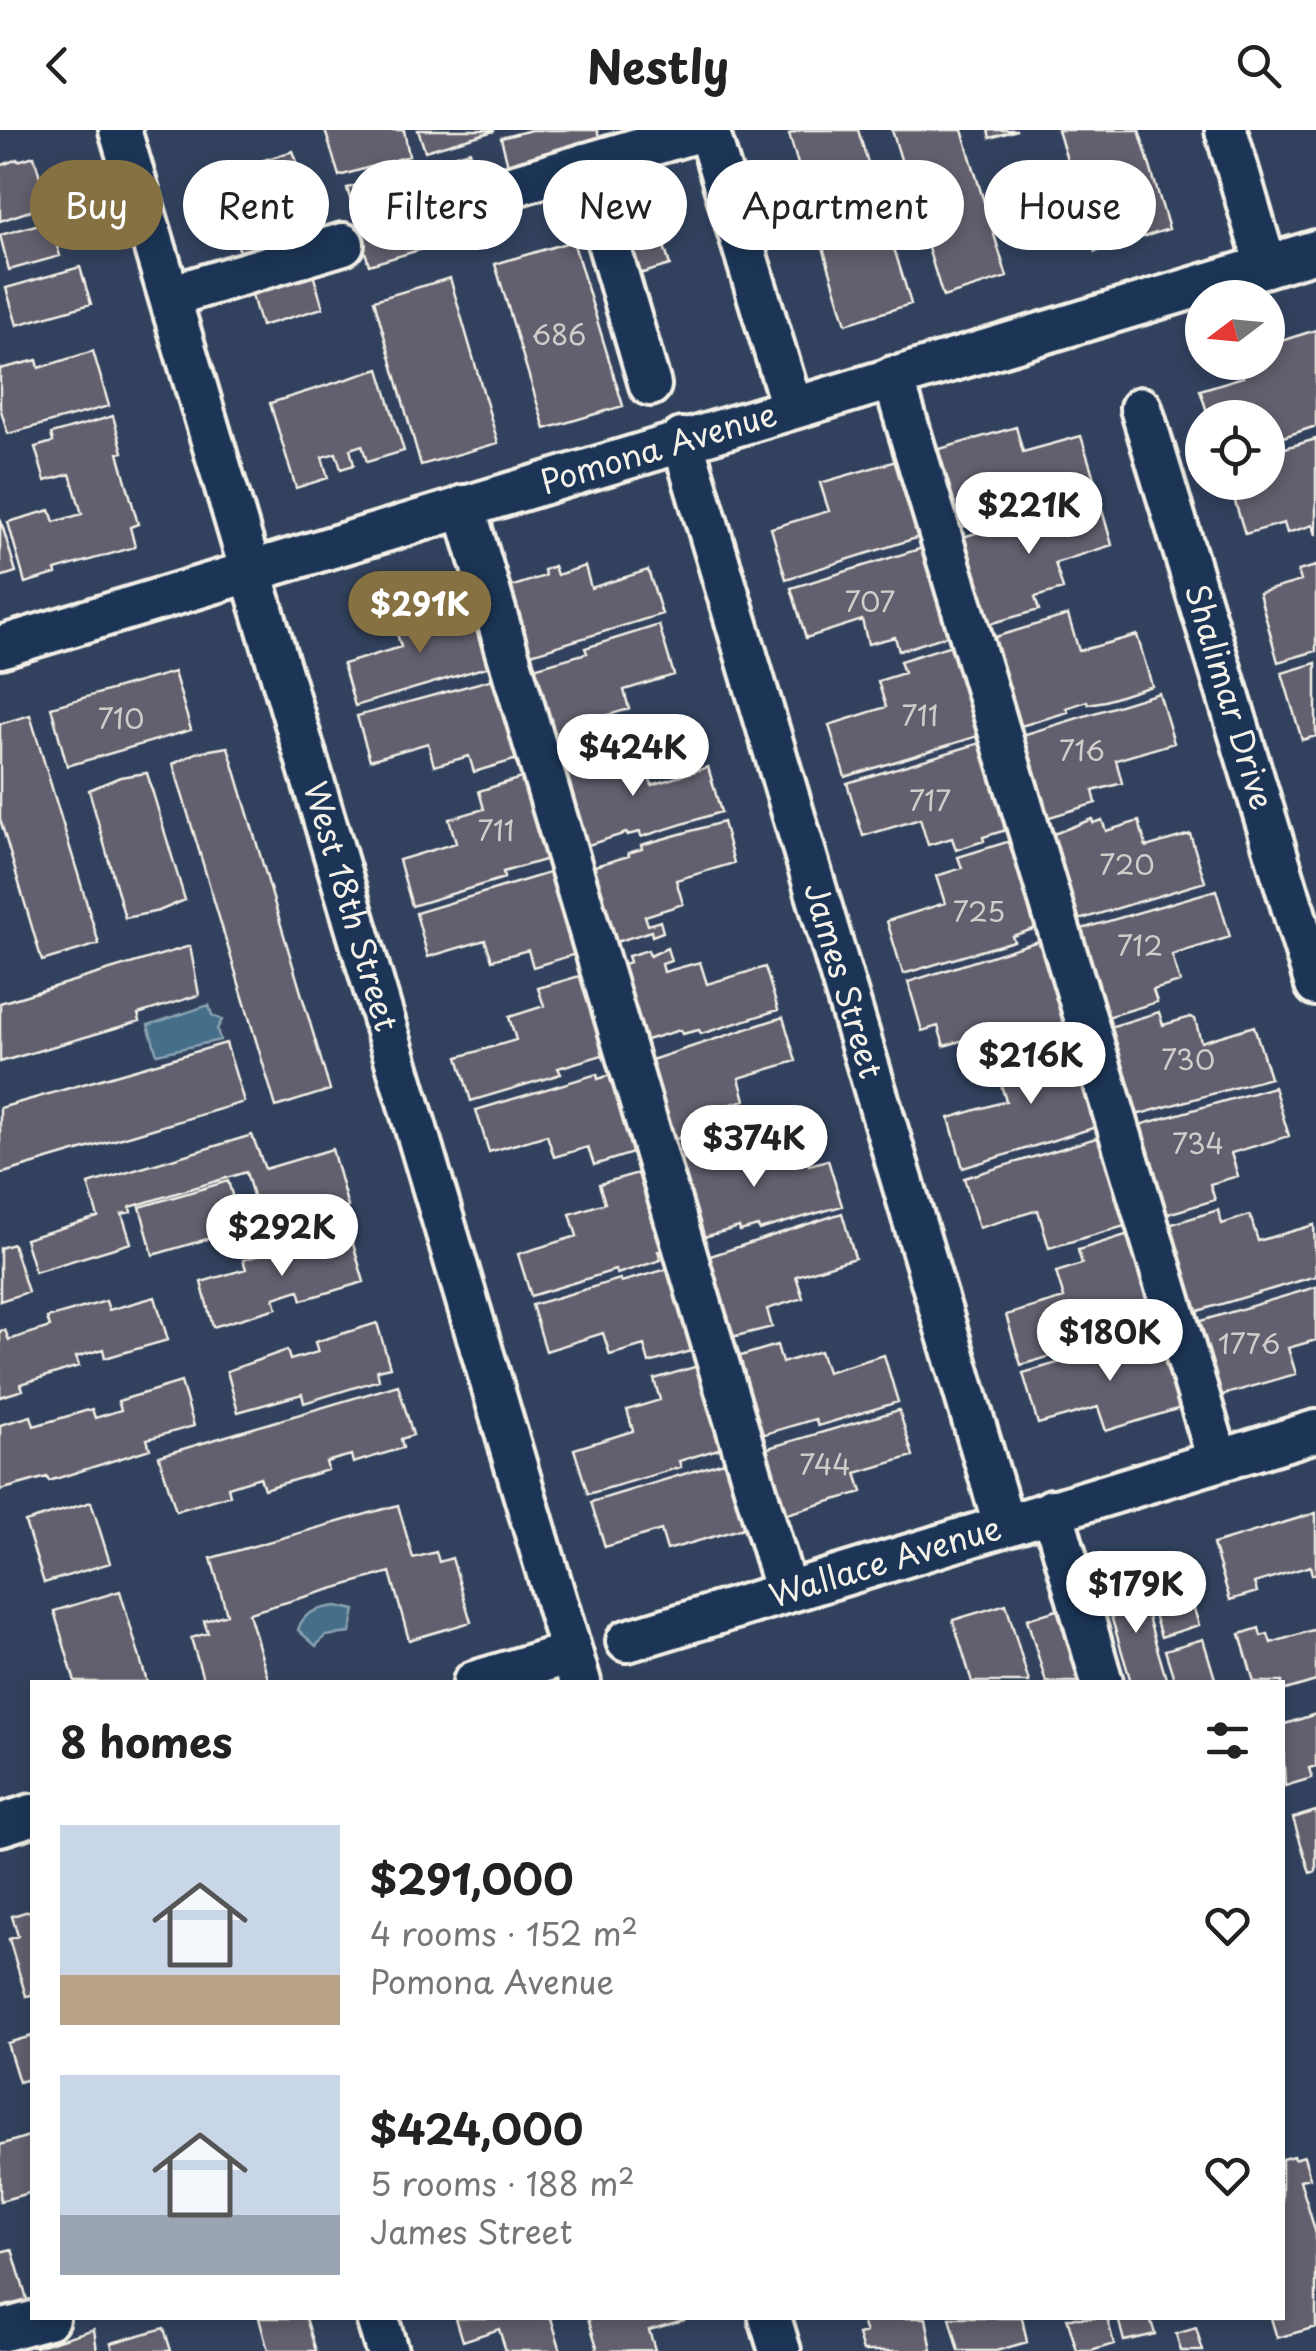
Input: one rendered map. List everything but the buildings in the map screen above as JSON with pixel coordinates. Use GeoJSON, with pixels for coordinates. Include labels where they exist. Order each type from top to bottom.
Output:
{"type":"FeatureCollection","features":[{"type":"Feature","properties":{"kind":"street","name":"West 18th Street"},"geometry":{"type":"LineString","coordinates":[[120,130],[576,1668]]}},
{"type":"Feature","properties":{"kind":"street"},"geometry":{"type":"LineString","coordinates":[[599,160],[705,130],[792,407]]}},
{"type":"Feature","properties":{"kind":"street"},"geometry":{"type":"LineString","coordinates":[[1226,130],[1266,266]]}},
{"type":"Feature","properties":{"kind":"street"},"geometry":{"type":"LineString","coordinates":[[170,296],[343,244]]}},
{"type":"Feature","properties":{"kind":"street"},"geometry":{"type":"LineString","coordinates":[[610,250],[650,385]]}},
{"type":"Feature","properties":{"kind":"street","name":"Pomona Avenue"},"geometry":{"type":"LineString","coordinates":[[0,647],[682,439],[1266,266],[1314,257]]}},
{"type":"Feature","properties":{"kind":"street"},"geometry":{"type":"LineString","coordinates":[[893,377],[1218,1460]]}},
{"type":"Feature","properties":{"kind":"street","name":"Shalimar Drive"},"geometry":{"type":"LineString","coordinates":[[1141,408],[1316,986]]}},
{"type":"Feature","properties":{"kind":"street","name":"James Street"},"geometry":{"type":"LineString","coordinates":[[682,439],[1004,1524]]}},
{"type":"Feature","properties":{"kind":"street"},"geometry":{"type":"LineString","coordinates":[[464,506],[786,1592]]}},
{"type":"Feature","properties":{"kind":"street","name":"Wallace Avenue"},"geometry":{"type":"LineString","coordinates":[[627,1641],[1316,1431]]}},
{"type":"Feature","properties":{"kind":"street"},"geometry":{"type":"LineString","coordinates":[[1052,1510],[1101,1680]]}},
{"type":"Feature","properties":{"kind":"street"},"geometry":{"type":"LineString","coordinates":[[489,1680],[576,1668]]}},
{"type":"Feature","properties":{"kind":"street"},"geometry":{"type":"LineString","coordinates":[[0,1824],[30,1816]]}},
{"type":"Feature","properties":{"kind":"street"},"geometry":{"type":"LineString","coordinates":[[0,2331],[41,2320]]}},
{"type":"Feature","properties":{"kind":"street"},"geometry":{"type":"LineString","coordinates":[[378,2320],[387,2351]]}},
{"type":"Feature","properties":{"kind":"street"},"geometry":{"type":"LineString","coordinates":[[771,2320],[780,2351]]}},
{"type":"Feature","properties":{"kind":"water"},"geometry":{"type":"Polygon","coordinates":[[[209,1005],[212,1015],[222,1020],[217,1029],[220,1040],[157,1054],[148,1025],[209,1005]]]}},
{"type":"Feature","properties":{"kind":"water"},"geometry":{"type":"Polygon","coordinates":[[[337,1606],[355,1610],[350,1633],[325,1636],[316,1646],[298,1630],[308,1615],[337,1606]]]}}]}
